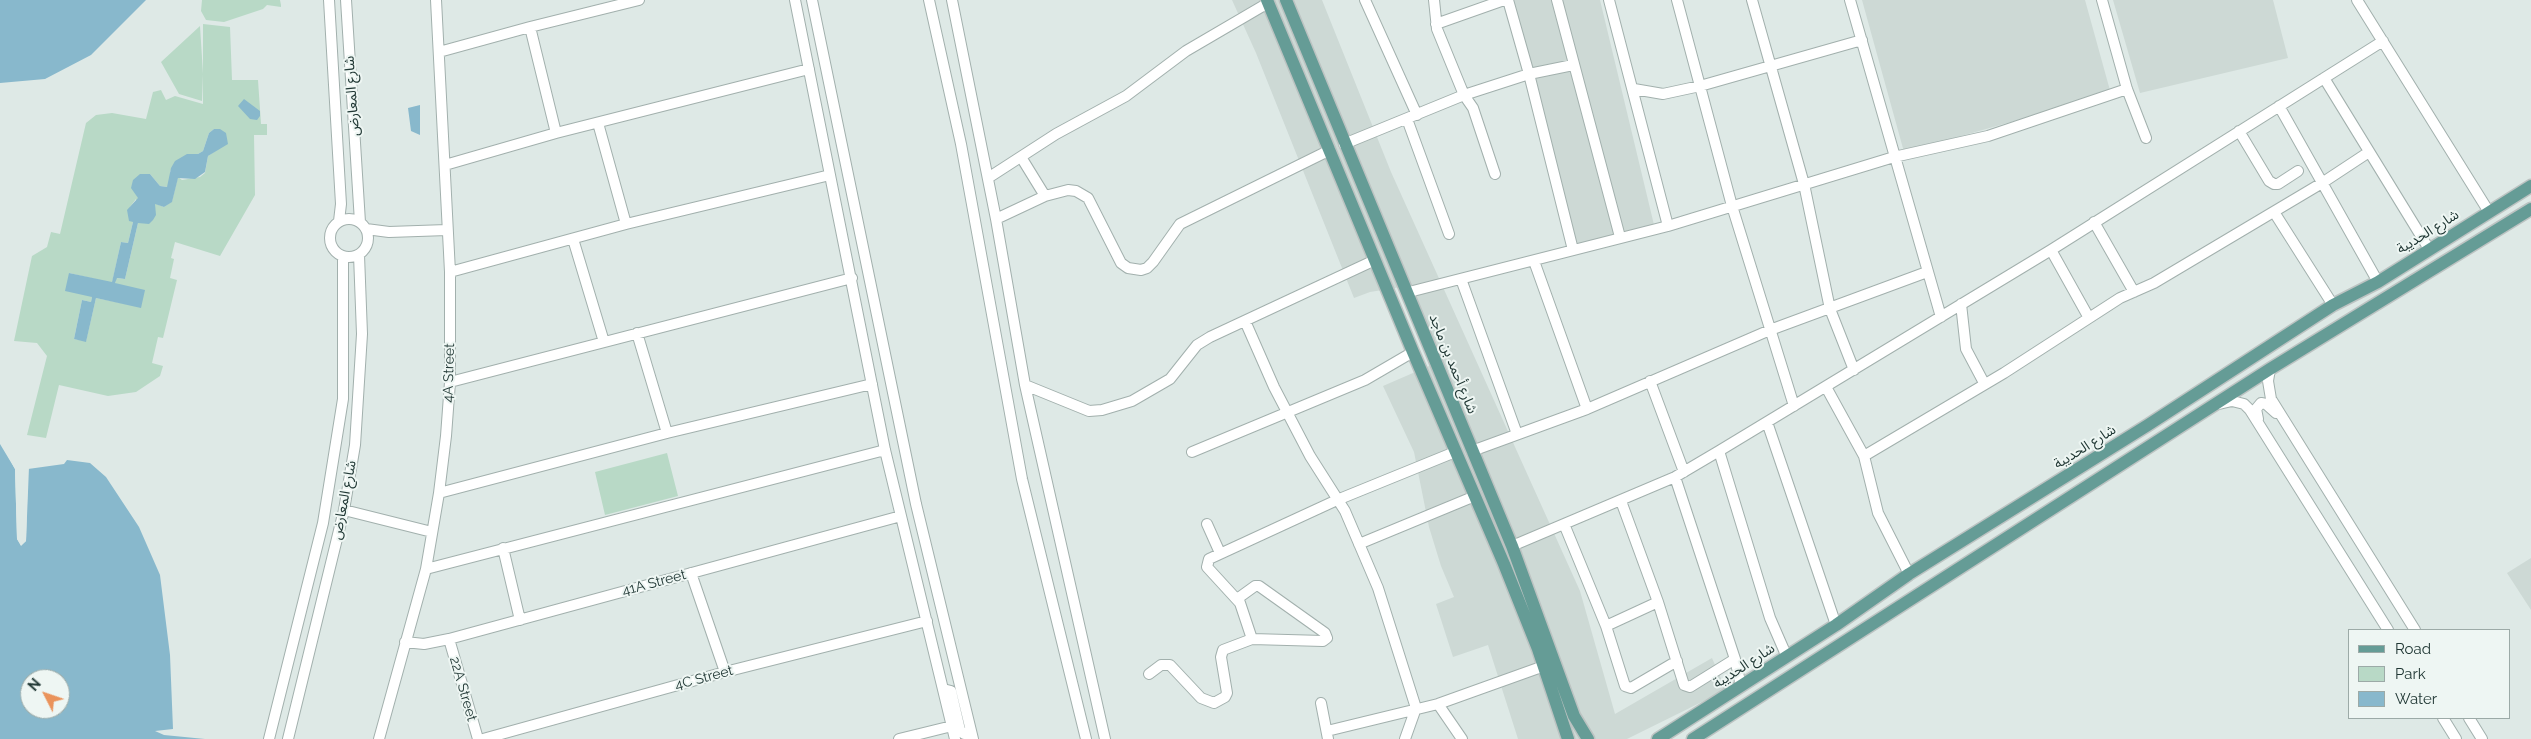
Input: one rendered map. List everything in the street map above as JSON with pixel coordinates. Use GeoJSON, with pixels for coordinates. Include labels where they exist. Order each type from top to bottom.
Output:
{"type":"FeatureCollection","features":[{"type":"Feature","properties":{"kind":"main road","name":"شارع أحمد بن ماجد"},"geometry":{"type":"LineString","coordinates":[[1286,0],[1344,144],[1409,292],[1512,546],[1574,716],[1588,739]]}},
{"type":"Feature","properties":{"kind":"main road"},"geometry":{"type":"LineString","coordinates":[[1268,1],[1413,352],[1475,496],[1544,666],[1568,739]]}},
{"type":"Feature","properties":{"kind":"main road","name":"شارع الحديبة"},"geometry":{"type":"LineString","coordinates":[[1658,739],[1836,625],[1909,574],[2140,430],[2333,305],[2378,282],[2531,186]]}},
{"type":"Feature","properties":{"kind":"main road"},"geometry":{"type":"LineString","coordinates":[[1693,739],[2270,369],[2531,208]]}},
{"type":"Feature","properties":{"kind":"street","name":"شارع المعارض"},"geometry":{"type":"LineString","coordinates":[[329,0],[341,204],[339,221]]}},
{"type":"Feature","properties":{"kind":"street","name":"شارع المعارض"},"geometry":{"type":"LineString","coordinates":[[346,0],[363,225]]}},
{"type":"Feature","properties":{"kind":"street","name":"4A Street"},"geometry":{"type":"LineString","coordinates":[[379,739],[426,569],[439,493],[450,382],[450,272],[436,0]]}},
{"type":"Feature","properties":{"kind":"street"},"geometry":{"type":"LineString","coordinates":[[439,52],[530,26],[638,0]]}},
{"type":"Feature","properties":{"kind":"street"},"geometry":{"type":"LineString","coordinates":[[795,0],[885,450],[955,739]]}},
{"type":"Feature","properties":{"kind":"street"},"geometry":{"type":"LineString","coordinates":[[812,0],[916,504],[972,736],[964,734],[960,730],[951,691],[943,688]]}},
{"type":"Feature","properties":{"kind":"street"},"geometry":{"type":"LineString","coordinates":[[928,0],[961,144],[1022,479],[1086,739]]}},
{"type":"Feature","properties":{"kind":"street"},"geometry":{"type":"LineString","coordinates":[[952,0],[996,219],[1025,385],[1105,739]]}},
{"type":"Feature","properties":{"kind":"street"},"geometry":{"type":"LineString","coordinates":[[1365,0],[1417,115]]}},
{"type":"Feature","properties":{"kind":"street"},"geometry":{"type":"LineString","coordinates":[[1434,0],[1436,24],[1464,95],[1473,108],[1495,174]]}},
{"type":"Feature","properties":{"kind":"street"},"geometry":{"type":"LineString","coordinates":[[1436,24],[1506,0],[1529,74],[1573,250]]}},
{"type":"Feature","properties":{"kind":"street"},"geometry":{"type":"LineString","coordinates":[[1557,0],[1620,237]]}},
{"type":"Feature","properties":{"kind":"street"},"geometry":{"type":"LineString","coordinates":[[1609,0],[1634,89],[1668,226]]}},
{"type":"Feature","properties":{"kind":"street"},"geometry":{"type":"LineString","coordinates":[[1677,0],[1732,206],[1794,406]]}},
{"type":"Feature","properties":{"kind":"street"},"geometry":{"type":"LineString","coordinates":[[1752,0],[1804,184],[1830,309],[1854,370]]}},
{"type":"Feature","properties":{"kind":"street"},"geometry":{"type":"LineString","coordinates":[[1850,0],[1941,317]]}},
{"type":"Feature","properties":{"kind":"street"},"geometry":{"type":"LineString","coordinates":[[2102,0],[2127,89],[2146,138]]}},
{"type":"Feature","properties":{"kind":"street"},"geometry":{"type":"LineString","coordinates":[[2357,0],[2489,212]]}},
{"type":"Feature","properties":{"kind":"street"},"geometry":{"type":"LineString","coordinates":[[988,178],[1056,134],[1126,96],[1186,51],[1268,1]]}},
{"type":"Feature","properties":{"kind":"street"},"geometry":{"type":"LineString","coordinates":[[530,26],[556,133]]}},
{"type":"Feature","properties":{"kind":"street"},"geometry":{"type":"LineString","coordinates":[[1634,89],[1663,94],[1700,86],[1862,40]]}},
{"type":"Feature","properties":{"kind":"street"},"geometry":{"type":"LineString","coordinates":[[1512,546],[1621,501],[1679,474],[1719,451],[2051,250],[2383,41]]}},
{"type":"Feature","properties":{"kind":"street"},"geometry":{"type":"LineString","coordinates":[[1344,144],[1464,95],[1529,74],[1574,65]]}},
{"type":"Feature","properties":{"kind":"street"},"geometry":{"type":"LineString","coordinates":[[445,165],[556,133],[809,69]]}},
{"type":"Feature","properties":{"kind":"street"},"geometry":{"type":"LineString","coordinates":[[2324,78],[2429,250]]}},
{"type":"Feature","properties":{"kind":"street"},"geometry":{"type":"LineString","coordinates":[[1409,292],[1668,226],[1894,157],[1988,136],[2127,89]]}},
{"type":"Feature","properties":{"kind":"street"},"geometry":{"type":"LineString","coordinates":[[2279,106],[2378,282]]}},
{"type":"Feature","properties":{"kind":"street"},"geometry":{"type":"LineString","coordinates":[[1406,119],[1449,234]]}},
{"type":"Feature","properties":{"kind":"street"},"geometry":{"type":"LineString","coordinates":[[598,123],[626,224]]}},
{"type":"Feature","properties":{"kind":"street"},"geometry":{"type":"LineString","coordinates":[[2239,131],[2269,181],[2278,184],[2298,170]]}},
{"type":"Feature","properties":{"kind":"street"},"geometry":{"type":"LineString","coordinates":[[996,219],[1045,196],[1068,190],[1085,195],[1121,263],[1128,268],[1141,270],[1147,268],[1153,262],[1180,224],[1330,150]]}},
{"type":"Feature","properties":{"kind":"street"},"geometry":{"type":"LineString","coordinates":[[1864,456],[2120,298],[2154,283],[2322,183],[2369,152]]}},
{"type":"Feature","properties":{"kind":"street"},"geometry":{"type":"LineString","coordinates":[[1020,157],[1045,196]]}},
{"type":"Feature","properties":{"kind":"street"},"geometry":{"type":"LineString","coordinates":[[450,272],[626,224],[830,175]]}},
{"type":"Feature","properties":{"kind":"street"},"geometry":{"type":"LineString","coordinates":[[2274,212],[2333,305]]}},
{"type":"Feature","properties":{"kind":"street"},"geometry":{"type":"LineString","coordinates":[[389,232],[363,251],[343,257],[335,252],[330,241],[332,229],[339,221],[348,219],[389,232],[447,230]]}},
{"type":"Feature","properties":{"kind":"street"},"geometry":{"type":"LineString","coordinates":[[2094,222],[2134,292]]}},
{"type":"Feature","properties":{"kind":"street"},"geometry":{"type":"LineString","coordinates":[[363,225],[368,237],[363,251]]}},
{"type":"Feature","properties":{"kind":"street"},"geometry":{"type":"LineString","coordinates":[[573,239],[604,342]]}},
{"type":"Feature","properties":{"kind":"street"},"geometry":{"type":"LineString","coordinates":[[2051,250],[2089,318]]}},
{"type":"Feature","properties":{"kind":"street","name":"شارع المعارض"},"geometry":{"type":"LineString","coordinates":[[288,739],[344,510],[355,445],[360,391],[363,251]]}},
{"type":"Feature","properties":{"kind":"street","name":"شارع المعارض"},"geometry":{"type":"LineString","coordinates":[[270,739],[323,523],[343,399],[343,257]]}},
{"type":"Feature","properties":{"kind":"street"},"geometry":{"type":"LineString","coordinates":[[1025,385],[1089,410],[1102,410],[1132,401],[1170,379],[1198,345],[1375,260]]}},
{"type":"Feature","properties":{"kind":"street"},"geometry":{"type":"LineString","coordinates":[[1534,261],[1587,409]]}},
{"type":"Feature","properties":{"kind":"street"},"geometry":{"type":"LineString","coordinates":[[1472,451],[1587,409],[1770,330],[1927,272]]}},
{"type":"Feature","properties":{"kind":"street"},"geometry":{"type":"LineString","coordinates":[[450,382],[852,278]]}},
{"type":"Feature","properties":{"kind":"street"},"geometry":{"type":"LineString","coordinates":[[1461,279],[1517,434]]}},
{"type":"Feature","properties":{"kind":"street"},"geometry":{"type":"LineString","coordinates":[[1961,304],[1966,349],[1984,383]]}},
{"type":"Feature","properties":{"kind":"street"},"geometry":{"type":"LineString","coordinates":[[1245,321],[1264,368],[1287,412],[1345,511],[1387,612],[1416,708],[1404,739]]}},
{"type":"Feature","properties":{"kind":"street"},"geometry":{"type":"LineString","coordinates":[[637,333],[667,433]]}},
{"type":"Feature","properties":{"kind":"street"},"geometry":{"type":"LineString","coordinates":[[1192,452],[1366,380],[1413,352]]}},
{"type":"Feature","properties":{"kind":"street"},"geometry":{"type":"LineString","coordinates":[[2270,369],[2268,381],[2271,398],[2414,629]]}},
{"type":"Feature","properties":{"kind":"street"},"geometry":{"type":"LineString","coordinates":[[1650,381],[1736,660],[1741,686]]}},
{"type":"Feature","properties":{"kind":"street"},"geometry":{"type":"LineString","coordinates":[[439,493],[667,433],[872,384]]}},
{"type":"Feature","properties":{"kind":"street"},"geometry":{"type":"LineString","coordinates":[[1826,387],[1864,456],[1878,513],[1909,574]]}},
{"type":"Feature","properties":{"kind":"street"},"geometry":{"type":"LineString","coordinates":[[2215,405],[2232,402],[2244,404],[2261,426],[2387,629]]}},
{"type":"Feature","properties":{"kind":"street"},"geometry":{"type":"LineString","coordinates":[[2261,426],[2256,409],[2261,403],[2266,404],[2288,424]]}},
{"type":"Feature","properties":{"kind":"street"},"geometry":{"type":"LineString","coordinates":[[1767,422],[1836,625]]}},
{"type":"Feature","properties":{"kind":"street"},"geometry":{"type":"LineString","coordinates":[[426,569],[885,450]]}},
{"type":"Feature","properties":{"kind":"street"},"geometry":{"type":"LineString","coordinates":[[1719,451],[1770,618],[1787,656]]}},
{"type":"Feature","properties":{"kind":"street"},"geometry":{"type":"LineString","coordinates":[[1252,640],[1242,606],[1207,567],[1209,559],[1337,500],[1455,452]]}},
{"type":"Feature","properties":{"kind":"street"},"geometry":{"type":"LineString","coordinates":[[1359,544],[1475,496]]}},
{"type":"Feature","properties":{"kind":"street"},"geometry":{"type":"LineString","coordinates":[[1621,501],[1658,602],[1684,685],[1690,687],[1736,660]]}},
{"type":"Feature","properties":{"kind":"street"},"geometry":{"type":"LineString","coordinates":[[344,510],[432,532]]}},
{"type":"Feature","properties":{"kind":"street","name":"41A Street"},"geometry":{"type":"LineString","coordinates":[[405,642],[424,644],[449,639],[901,516]]}},
{"type":"Feature","properties":{"kind":"street"},"geometry":{"type":"LineString","coordinates":[[1207,524],[1220,553]]}},
{"type":"Feature","properties":{"kind":"street"},"geometry":{"type":"LineString","coordinates":[[1564,524],[1606,626],[1623,682],[1628,688],[1631,688],[1677,661]]}},
{"type":"Feature","properties":{"kind":"street"},"geometry":{"type":"LineString","coordinates":[[503,548],[520,620]]}},
{"type":"Feature","properties":{"kind":"street"},"geometry":{"type":"LineString","coordinates":[[691,573],[725,672]]}},
{"type":"Feature","properties":{"kind":"street"},"geometry":{"type":"LineString","coordinates":[[1149,674],[1161,665],[1170,664],[1201,698],[1214,703],[1225,697],[1227,693],[1222,651],[1252,640],[1323,641],[1327,638],[1325,633],[1260,586],[1255,586],[1237,599]]}},
{"type":"Feature","properties":{"kind":"street"},"geometry":{"type":"LineString","coordinates":[[1606,626],[1658,602]]}},
{"type":"Feature","properties":{"kind":"street","name":"4C Street"},"geometry":{"type":"LineString","coordinates":[[483,739],[725,672],[927,621]]}},
{"type":"Feature","properties":{"kind":"street","name":"22A Street"},"geometry":{"type":"LineString","coordinates":[[449,639],[478,739]]}},
{"type":"Feature","properties":{"kind":"street"},"geometry":{"type":"LineString","coordinates":[[1321,703],[1327,735],[1416,708],[1438,704],[1544,666]]}},
{"type":"Feature","properties":{"kind":"street"},"geometry":{"type":"LineString","coordinates":[[1438,704],[1462,739]]}},
{"type":"Feature","properties":{"kind":"street"},"geometry":{"type":"LineString","coordinates":[[2443,719],[2456,739]]}},
{"type":"Feature","properties":{"kind":"street"},"geometry":{"type":"LineString","coordinates":[[2470,719],[2482,739]]}},
{"type":"Feature","properties":{"kind":"street"},"geometry":{"type":"LineString","coordinates":[[899,739],[952,726]]}},
{"type":"Feature","properties":{"kind":"shaded area"},"geometry":{"type":"Polygon","coordinates":[[[1232,0],[1322,0],[1391,172],[1580,591],[1615,714],[1712,658],[1726,690],[1627,739],[1518,739],[1488,645],[1453,657],[1436,604],[1454,597],[1441,566],[1429,527],[1414,452],[1383,386],[1436,363],[1401,287],[1370,292],[1354,298],[1256,53],[1232,0]]]}},
{"type":"Feature","properties":{"kind":"shaded area"},"geometry":{"type":"Polygon","coordinates":[[[1504,0],[1600,0],[1655,229],[1568,249],[1504,0]]]}},
{"type":"Feature","properties":{"kind":"shaded area"},"geometry":{"type":"Polygon","coordinates":[[[1862,0],[2085,0],[2111,94],[1904,152],[1862,0]]]}},
{"type":"Feature","properties":{"kind":"shaded area"},"geometry":{"type":"Polygon","coordinates":[[[2113,0],[2273,0],[2288,58],[2140,93],[2113,0]]]}},
{"type":"Feature","properties":{"kind":"shaded area"},"geometry":{"type":"Polygon","coordinates":[[[2531,558],[2531,610],[2507,573],[2531,558]]]}},
{"type":"Feature","properties":{"kind":"green space"},"geometry":{"type":"Polygon","coordinates":[[[202,0],[280,0],[281,7],[267,5],[263,9],[224,22],[206,20],[201,11],[202,0]]]}},
{"type":"Feature","properties":{"kind":"green space"},"geometry":{"type":"Polygon","coordinates":[[[203,24],[230,27],[232,80],[258,80],[261,124],[267,124],[267,135],[254,135],[255,195],[220,256],[175,242],[171,258],[174,259],[170,278],[177,280],[163,338],[158,337],[152,363],[163,366],[160,376],[136,392],[108,396],[59,385],[46,438],[27,435],[47,356],[37,343],[14,341],[32,256],[47,247],[51,232],[60,234],[86,123],[96,115],[112,113],[146,119],[153,92],[161,90],[166,100],[175,96],[203,104],[203,24]],[[214,129],[209,133],[203,151],[170,171],[170,184],[167,187],[160,186],[150,174],[135,192],[138,197],[164,207],[172,201],[178,177],[182,180],[200,177],[205,173],[208,156],[217,150],[214,129]],[[136,199],[130,207],[133,222],[128,243],[121,242],[112,283],[69,273],[92,297],[91,302],[82,300],[74,339],[86,341],[96,298],[141,307],[115,283],[116,278],[125,279],[138,223],[136,199]]]}},
{"type":"Feature","properties":{"kind":"green space"},"geometry":{"type":"Polygon","coordinates":[[[200,26],[203,74],[202,101],[179,94],[161,62],[200,26]]]}},
{"type":"Feature","properties":{"kind":"green space"},"geometry":{"type":"Polygon","coordinates":[[[667,453],[678,496],[605,515],[595,472],[667,453]]]}},
{"type":"Feature","properties":{"kind":"water"},"geometry":{"type":"Polygon","coordinates":[[[0,0],[146,0],[91,55],[45,79],[0,83],[0,0]]]}},
{"type":"Feature","properties":{"kind":"water"},"geometry":{"type":"Polygon","coordinates":[[[244,99],[260,111],[260,116],[257,120],[250,119],[238,106],[244,99]]]}},
{"type":"Feature","properties":{"kind":"water"},"geometry":{"type":"Polygon","coordinates":[[[420,105],[420,135],[411,131],[408,108],[420,105]]]}},
{"type":"Feature","properties":{"kind":"water"},"geometry":{"type":"Polygon","coordinates":[[[214,129],[220,129],[226,133],[228,144],[208,156],[205,172],[195,179],[178,178],[172,202],[164,207],[155,204],[156,215],[149,224],[138,223],[125,279],[117,278],[115,283],[145,290],[141,308],[96,298],[86,342],[74,339],[82,300],[91,302],[92,297],[65,291],[69,273],[112,282],[121,242],[128,243],[133,222],[129,221],[127,210],[138,198],[131,188],[133,180],[140,174],[150,174],[160,186],[167,187],[171,168],[175,161],[187,154],[198,154],[203,151],[209,133],[214,129]]]}},
{"type":"Feature","properties":{"kind":"water"},"geometry":{"type":"Polygon","coordinates":[[[0,444],[15,469],[17,539],[21,545],[26,541],[28,469],[64,464],[67,460],[90,463],[106,477],[139,527],[160,575],[170,655],[173,729],[155,731],[164,735],[205,739],[0,739],[0,444]]]}},
{"type":"Feature","properties":{"kind":"pier"},"geometry":{"type":"Polygon","coordinates":[[[0,441],[18,468],[22,542],[24,540],[25,469],[29,467],[26,541],[21,546],[17,539],[15,469],[0,441]]]}}]}
